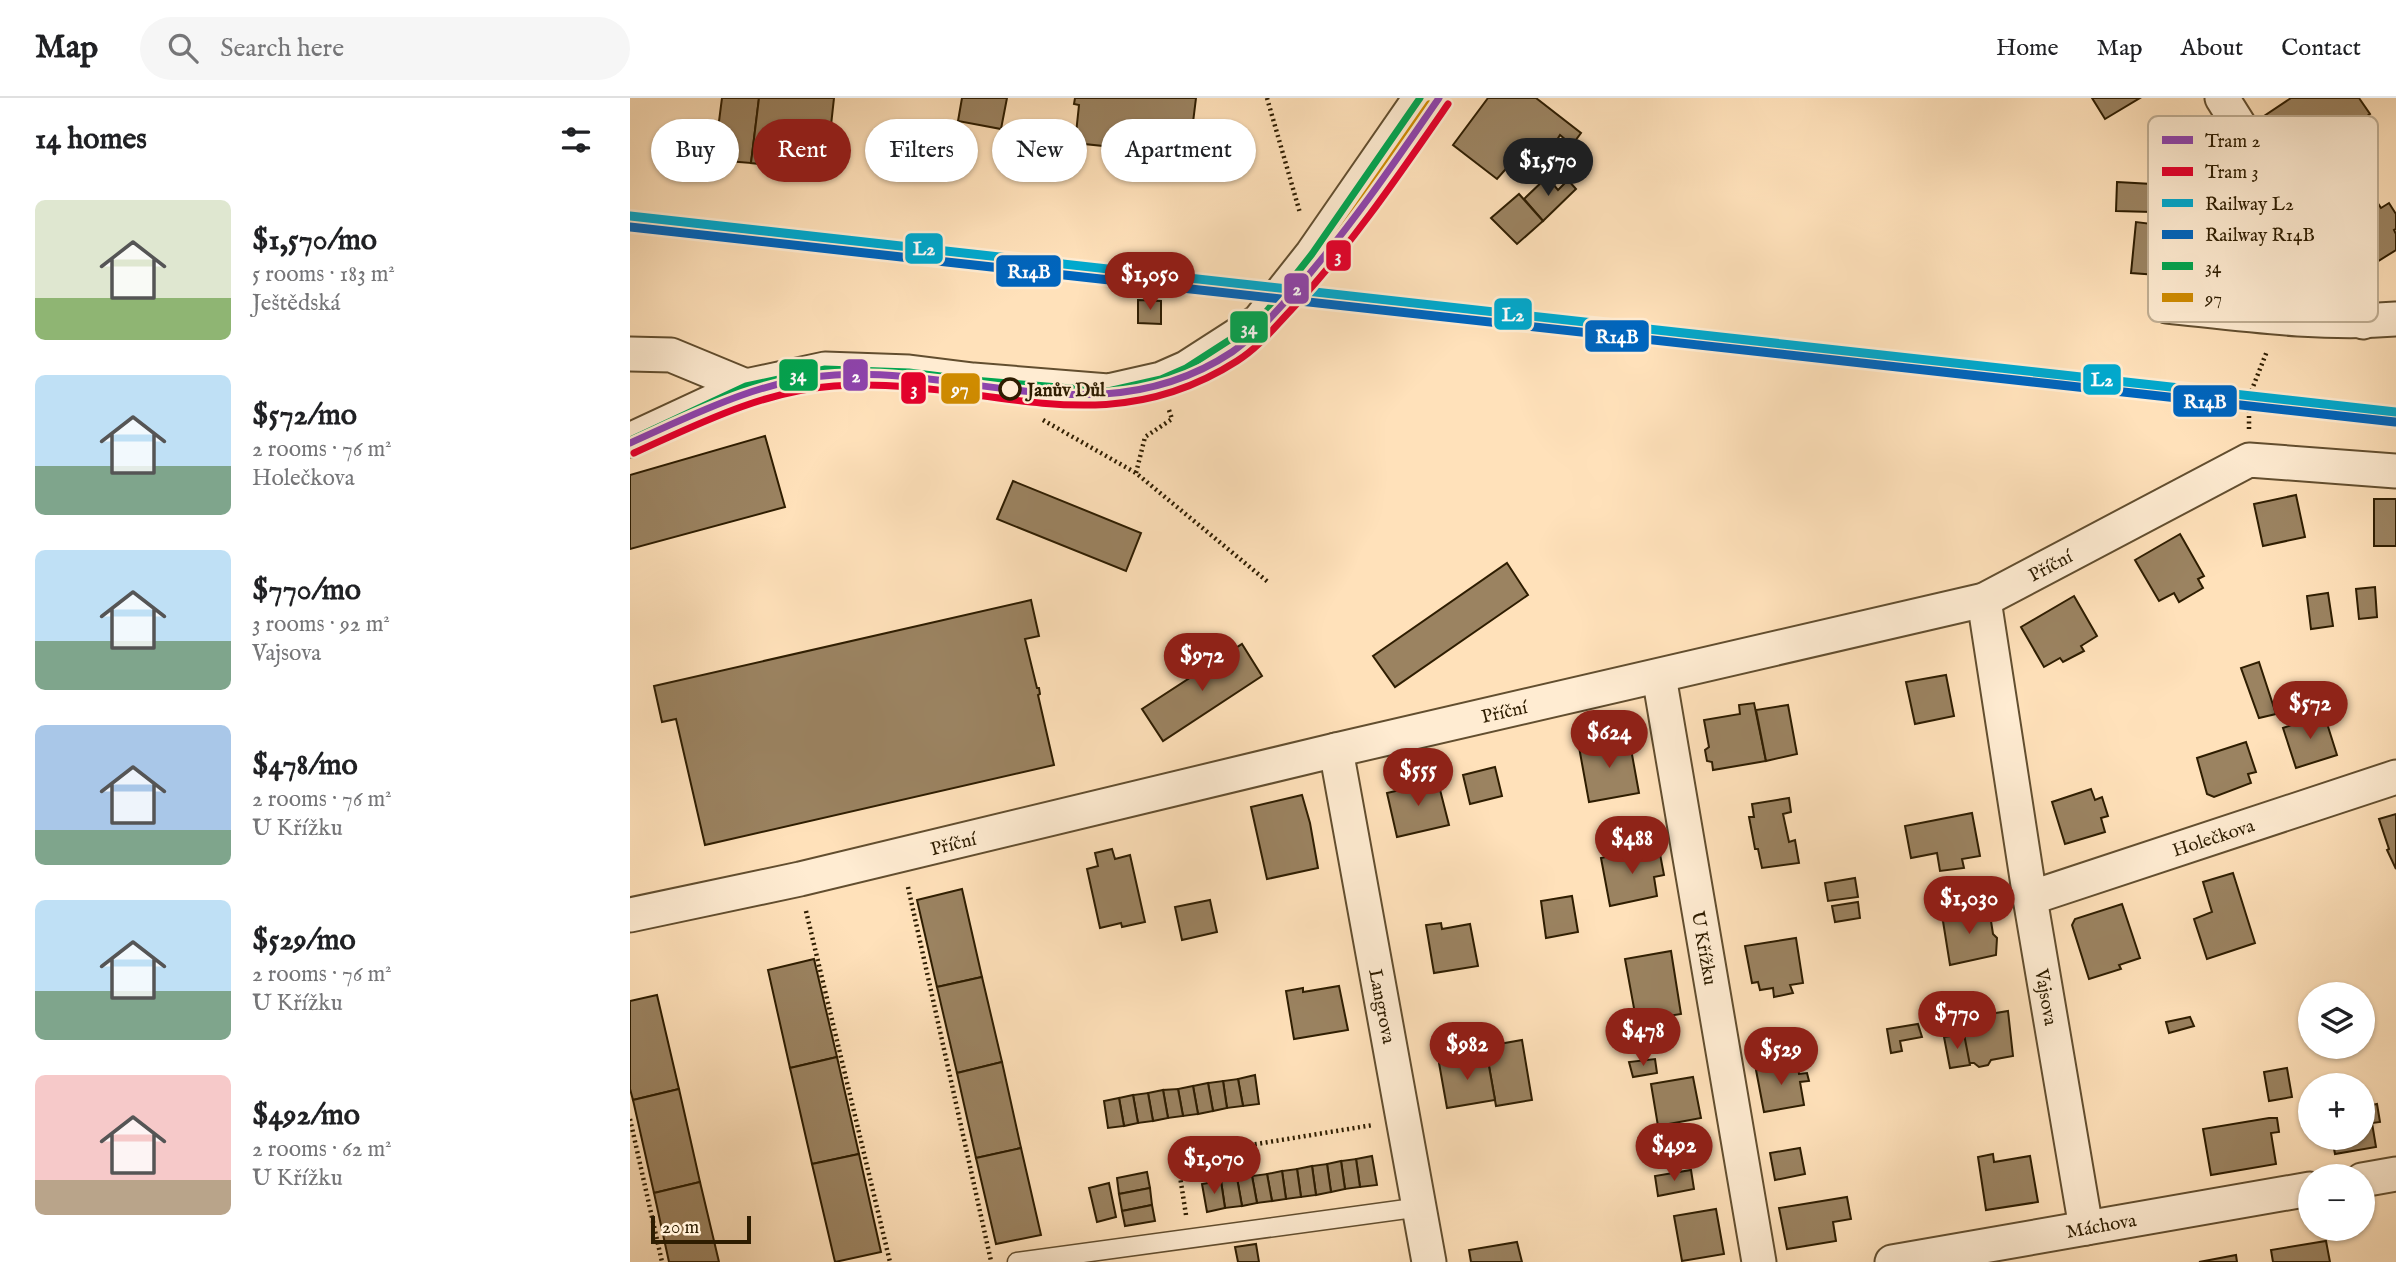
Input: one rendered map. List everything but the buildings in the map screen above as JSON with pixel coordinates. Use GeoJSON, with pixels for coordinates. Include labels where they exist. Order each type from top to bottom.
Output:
{"type":"FeatureCollection","features":[{"type":"Feature","properties":{"kind":"street"},"geometry":{"type":"LineString","coordinates":[[630,440],[746,386],[825,369],[909,372],[1108,391],[1161,379],[1186,369],[1259,320],[1312,254],[1420,98]]}},
{"type":"Feature","properties":{"kind":"street"},"geometry":{"type":"LineString","coordinates":[[2224,99],[2235,116]]}},
{"type":"Feature","properties":{"kind":"street"},"geometry":{"type":"LineString","coordinates":[[2378,321],[2396,319]]}},
{"type":"Feature","properties":{"kind":"street"},"geometry":{"type":"LineString","coordinates":[[630,354],[671,355],[746,386]]}},
{"type":"Feature","properties":{"kind":"street"},"geometry":{"type":"LineString","coordinates":[[2249,460],[2396,471]]}},
{"type":"Feature","properties":{"kind":"street","name":"Příční"},"geometry":{"type":"LineString","coordinates":[[630,915],[901,855],[1336,750],[1983,600],[2249,460]]}},
{"type":"Feature","properties":{"kind":"street","name":"Vajsova"},"geometry":{"type":"LineString","coordinates":[[1983,600],[2086,1228]]}},
{"type":"Feature","properties":{"kind":"street","name":"U Křížku"},"geometry":{"type":"LineString","coordinates":[[1658,676],[1759,1262]]}},
{"type":"Feature","properties":{"kind":"street","name":"Langrova"},"geometry":{"type":"LineString","coordinates":[[1336,750],[1429,1262]]}},
{"type":"Feature","properties":{"kind":"street","name":"Holečkova"},"geometry":{"type":"LineString","coordinates":[[2030,898],[2396,776]]}},
{"type":"Feature","properties":{"kind":"street"},"geometry":{"type":"LineString","coordinates":[[2375,1178],[2396,1174]]}},
{"type":"Feature","properties":{"kind":"street","name":"Máchova"},"geometry":{"type":"LineString","coordinates":[[1892,1262],[2298,1191]]}},
{"type":"Feature","properties":{"kind":"lane"},"geometry":{"type":"LineString","coordinates":[[1017,1262],[1421,1207]]}},
{"type":"Feature","properties":{"kind":"path"},"geometry":{"type":"LineString","coordinates":[[1267,98],[1312,254]]}},
{"type":"Feature","properties":{"kind":"path"},"geometry":{"type":"LineString","coordinates":[[2249,460],[2249,397],[2267,350]]}},
{"type":"Feature","properties":{"kind":"path"},"geometry":{"type":"LineString","coordinates":[[1136,473],[1145,437],[1172,419],[1161,379]]}},
{"type":"Feature","properties":{"kind":"path"},"geometry":{"type":"LineString","coordinates":[[1034,415],[1136,473],[1268,582]]}},
{"type":"Feature","properties":{"kind":"path"},"geometry":{"type":"LineString","coordinates":[[901,855],[991,1262]]}},
{"type":"Feature","properties":{"kind":"path"},"geometry":{"type":"LineString","coordinates":[[807,919],[890,1262]]}},
{"type":"Feature","properties":{"kind":"path"},"geometry":{"type":"LineString","coordinates":[[630,1119],[662,1262]]}},
{"type":"Feature","properties":{"kind":"path"},"geometry":{"type":"LineString","coordinates":[[1190,1238],[1177,1157],[1405,1119]]}},
{"type":"Feature","properties":{"kind":"tram line","name":"2"},"geometry":{"type":"LineString","coordinates":[[630,443],[730,400],[781,383],[808,378],[886,375],[1087,395],[1135,390],[1184,377],[1232,352],[1257,332],[1279,308],[1351,222],[1439,98]]}},
{"type":"Feature","properties":{"kind":"tram line","name":"3"},"geometry":{"type":"LineString","coordinates":[[634,453],[731,410],[808,389],[887,385],[1038,403],[1087,405],[1136,401],[1186,387],[1237,361],[1272,331],[1354,236],[1448,104]]}},
{"type":"Feature","properties":{"kind":"rail line","name":"L2"},"geometry":{"type":"LineString","coordinates":[[630,216],[2396,412]]}},
{"type":"Feature","properties":{"kind":"rail line","name":"R14B"},"geometry":{"type":"LineString","coordinates":[[630,227],[2395,422]]}},
{"type":"Feature","properties":{"kind":"transit line","name":"34"},"geometry":{"type":"LineString","coordinates":[[630,440],[746,386],[825,369],[909,372],[1108,391],[1161,379],[1186,368],[1259,321],[1312,254],[1420,98]]}},
{"type":"Feature","properties":{"kind":"transit line","name":"97"},"geometry":{"type":"LineString","coordinates":[[634,450],[749,396],[826,380],[908,382],[1108,401],[1165,389],[1192,377],[1266,328],[1321,260],[1429,104]]}},
{"type":"Feature","properties":{"kind":"place","name":"Janův Důl"},"geometry":{"type":"Point","coordinates":[1010,389]}}]}
